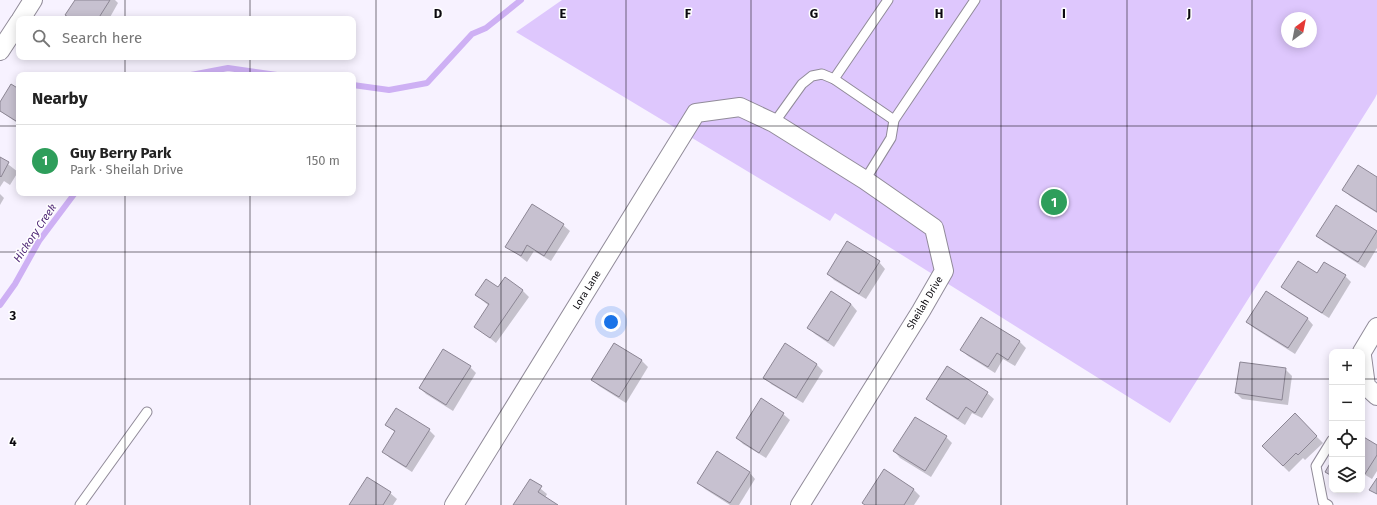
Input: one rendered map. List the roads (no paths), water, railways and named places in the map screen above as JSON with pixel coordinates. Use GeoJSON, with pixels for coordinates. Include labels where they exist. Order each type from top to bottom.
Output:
{"type":"FeatureCollection","features":[{"type":"Feature","properties":{"kind":"street"},"geometry":{"type":"LineString","coordinates":[[23,16],[33,0]]}},
{"type":"Feature","properties":{"kind":"street"},"geometry":{"type":"LineString","coordinates":[[2,44],[16,26]]}},
{"type":"Feature","properties":{"kind":"street","name":"Sheilah Drive"},"geometry":{"type":"LineString","coordinates":[[740,107],[774,123],[865,180],[934,228],[944,271],[921,311],[800,505]]}},
{"type":"Feature","properties":{"kind":"street","name":"Lora Lane"},"geometry":{"type":"LineString","coordinates":[[454,505],[696,113],[740,107]]}},
{"type":"Feature","properties":{"kind":"street"},"geometry":{"type":"LineString","coordinates":[[1364,349],[1377,327]]}},
{"type":"Feature","properties":{"kind":"street"},"geometry":{"type":"LineString","coordinates":[[1365,372],[1368,391]]}},
{"type":"Feature","properties":{"kind":"lane"},"geometry":{"type":"LineString","coordinates":[[834,79],[888,0]]}},
{"type":"Feature","properties":{"kind":"lane"},"geometry":{"type":"LineString","coordinates":[[865,180],[890,138],[894,120],[975,0]]}},
{"type":"Feature","properties":{"kind":"lane"},"geometry":{"type":"LineString","coordinates":[[774,123],[802,84],[812,76],[822,74],[834,79],[894,120]]}},
{"type":"Feature","properties":{"kind":"lane"},"geometry":{"type":"LineString","coordinates":[[80,505],[147,412]]}},
{"type":"Feature","properties":{"kind":"lane"},"geometry":{"type":"LineString","coordinates":[[1328,505],[1323,502],[1316,466],[1329,445]]}},
{"type":"Feature","properties":{"kind":"waterway","name":"Hickory Creek"},"geometry":{"type":"LineString","coordinates":[[356,85],[389,90],[427,83],[472,34],[486,28],[521,0]]}},
{"type":"Feature","properties":{"kind":"waterway","name":"Hickory Creek"},"geometry":{"type":"LineString","coordinates":[[207,72],[228,68],[256,72]]}},
{"type":"Feature","properties":{"kind":"waterway","name":"Hickory Creek"},"geometry":{"type":"LineString","coordinates":[[0,305],[15,284],[39,241],[73,196]]}},
{"type":"Feature","properties":{"kind":"place","name":"Guy Berry Park"},"geometry":{"type":"Point","coordinates":[1054,202]}}]}
